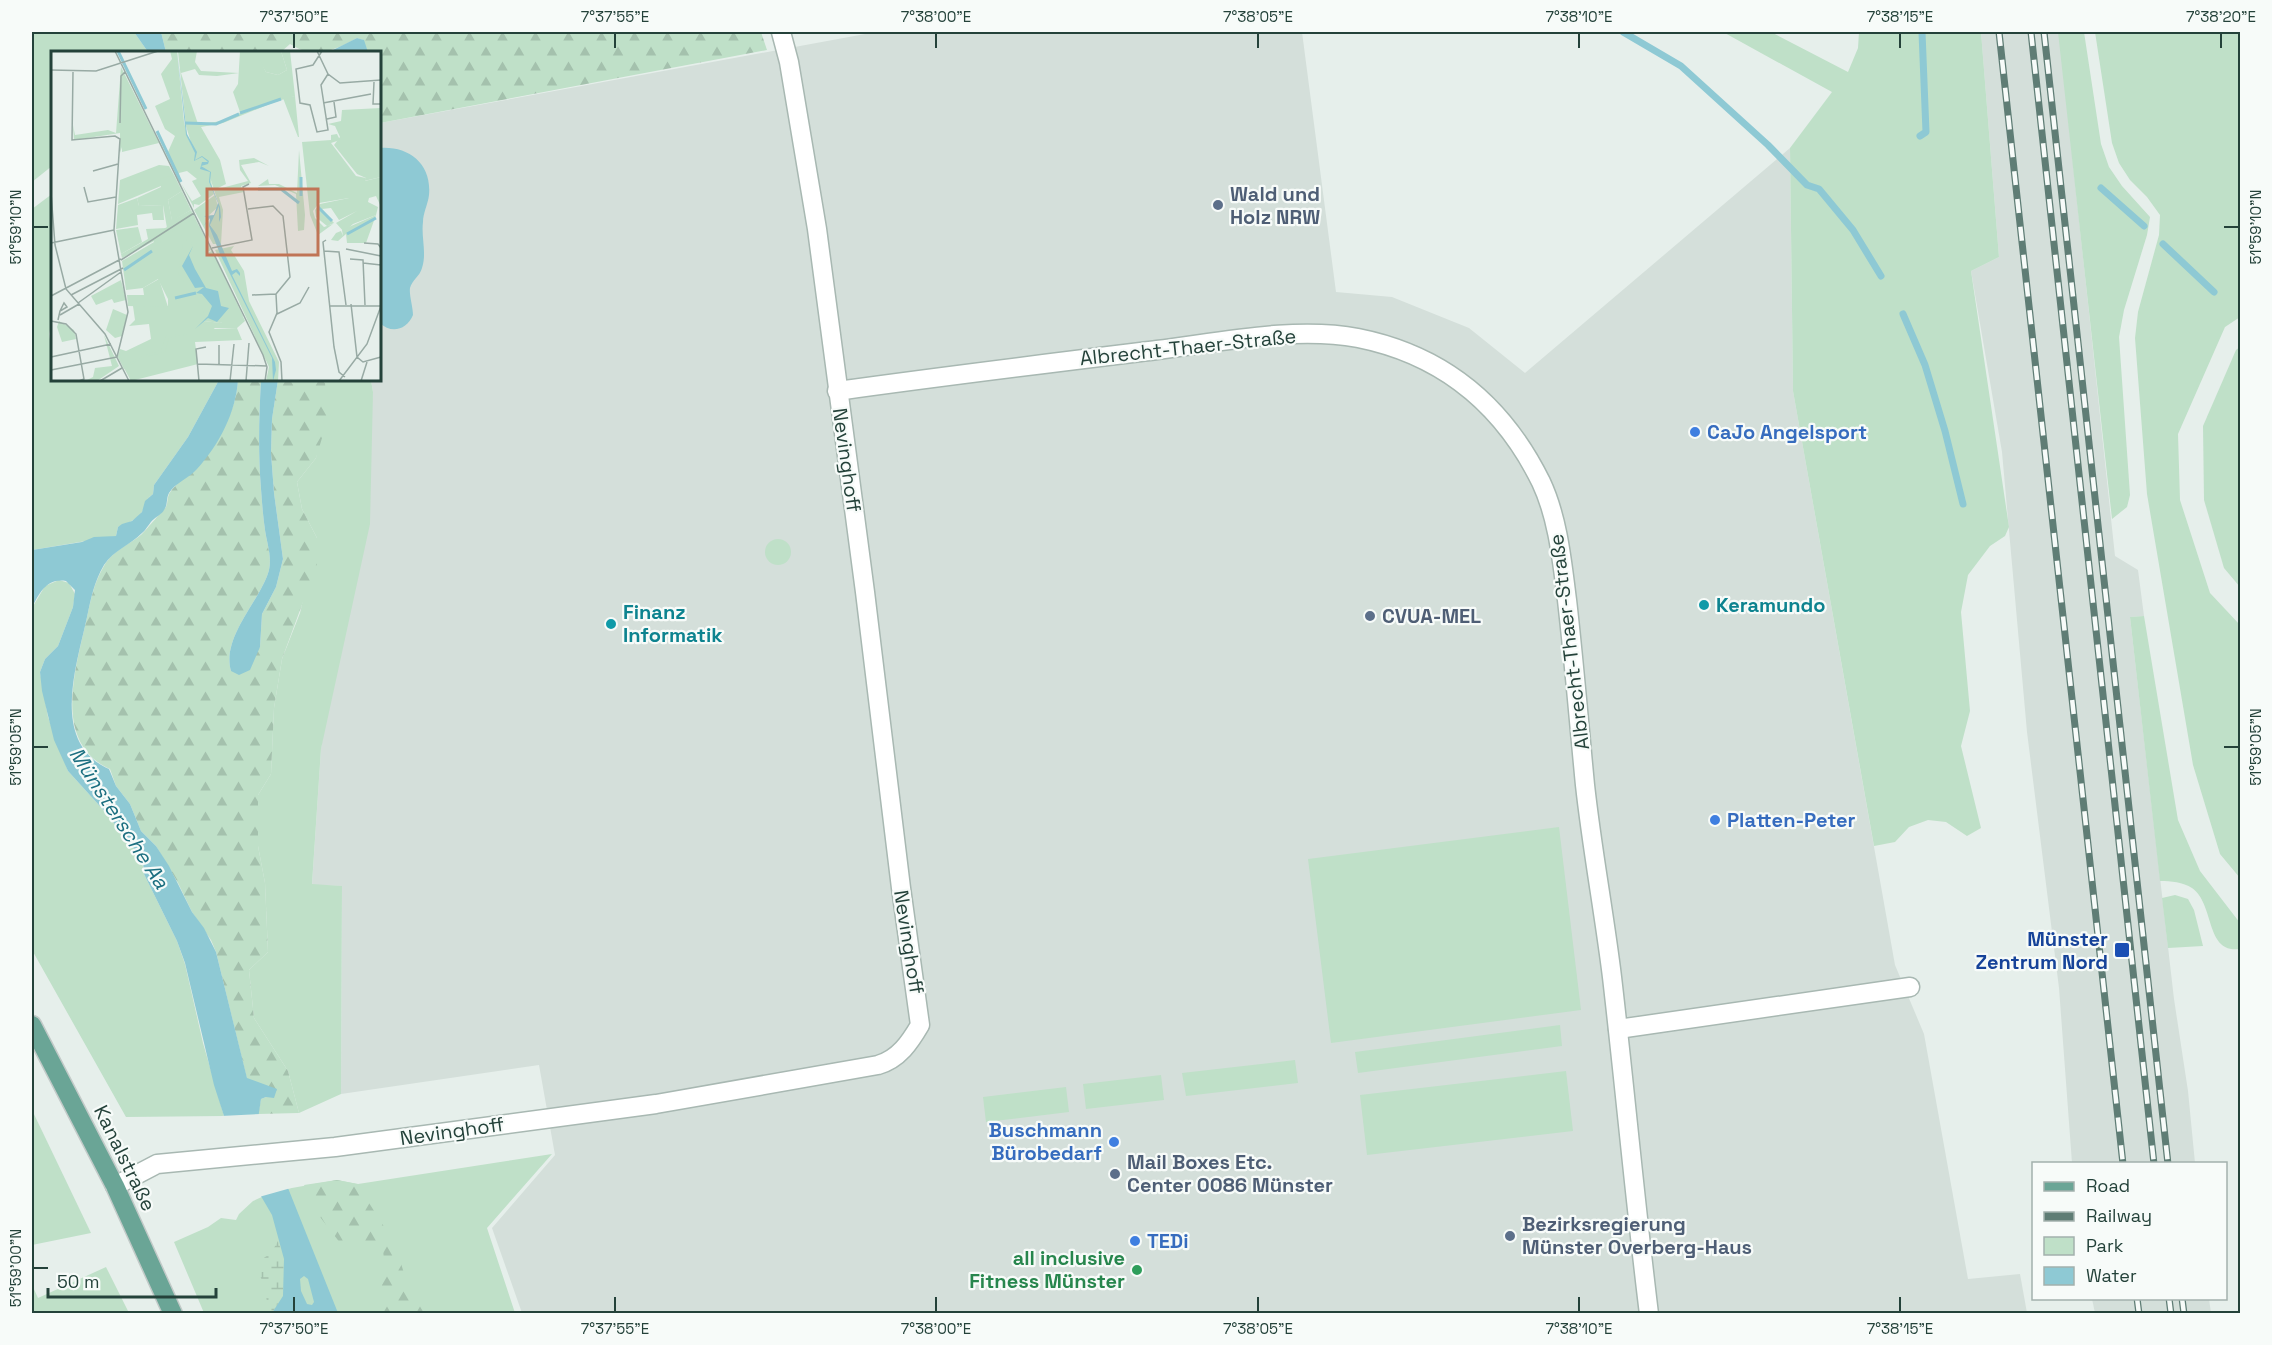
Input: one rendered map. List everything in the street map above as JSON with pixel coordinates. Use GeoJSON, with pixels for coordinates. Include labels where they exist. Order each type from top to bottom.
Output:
{"type":"FeatureCollection","features":[{"type":"Feature","properties":{"kind":"main road","name":"Kanalstraße"},"geometry":{"type":"LineString","coordinates":[[32,1025],[115,1186],[173,1314]]}},
{"type":"Feature","properties":{"kind":"street","name":"Nevinghoff"},"geometry":{"type":"LineString","coordinates":[[115,1186],[157,1164],[314,1149],[656,1104],[879,1065],[889,1062],[898,1055],[920,1025],[806,156],[789,62],[781,32]]}},
{"type":"Feature","properties":{"kind":"street","name":"Albrecht-Thaer-Straße"},"geometry":{"type":"LineString","coordinates":[[837,391],[1215,343],[1320,334],[1359,339],[1410,354],[1446,372],[1481,398],[1502,419],[1543,486],[1560,549],[1585,784],[1618,1029],[1649,1314]]}},
{"type":"Feature","properties":{"kind":"street"},"geometry":{"type":"LineString","coordinates":[[1618,1029],[1910,987]]}},
{"type":"Feature","properties":{"kind":"shaded area"},"geometry":{"type":"Polygon","coordinates":[[[876,32],[1302,32],[1336,292],[1392,297],[1469,328],[1525,373],[1790,148],[1793,391],[1895,965],[1924,1034],[1968,1279],[2020,1274],[2027,1313],[522,1313],[492,1228],[555,1155],[539,1065],[341,1094],[342,886],[312,885],[321,749],[373,392],[371,381],[381,381],[381,123],[876,32]]]}},
{"type":"Feature","properties":{"kind":"shaded area"},"geometry":{"type":"Polygon","coordinates":[[[1981,32],[2059,32],[2115,556],[2138,570],[2144,616],[2130,617],[2195,1162],[2072,1162],[2059,988],[2027,732],[2002,452],[1971,271],[1999,257],[1981,32]]]}},
{"type":"Feature","properties":{"kind":"shaded area"},"geometry":{"type":"Polygon","coordinates":[[[2092,1300],[2209,1300],[2211,1313],[2095,1313],[2092,1300]]]}},
{"type":"Feature","properties":{"kind":"green space"},"geometry":{"type":"Polygon","coordinates":[[[32,32],[134,32],[147,51],[51,51],[51,167],[32,182],[32,32]]]}},
{"type":"Feature","properties":{"kind":"green space"},"geometry":{"type":"Polygon","coordinates":[[[161,32],[761,32],[767,50],[381,123],[381,51],[368,51],[363,40],[357,38],[328,51],[305,51],[290,44],[282,51],[166,51],[161,32]]]}},
{"type":"Feature","properties":{"kind":"green space"},"geometry":{"type":"Polygon","coordinates":[[[1723,32],[1771,32],[1848,72],[1858,48],[1859,32],[1981,32],[1999,257],[1971,271],[2009,527],[2005,536],[1990,546],[1968,575],[1961,612],[1970,711],[1961,746],[1981,828],[1967,836],[1946,822],[1928,820],[1909,827],[1895,842],[1874,846],[1793,391],[1790,148],[1832,92],[1723,32]]]}},
{"type":"Feature","properties":{"kind":"green space"},"geometry":{"type":"Polygon","coordinates":[[[2058,32],[2084,32],[2101,144],[2109,167],[2122,186],[2150,217],[2147,235],[2124,310],[2119,337],[2130,495],[2127,507],[2112,519],[2058,32]]]}},
{"type":"Feature","properties":{"kind":"green space"},"geometry":{"type":"Polygon","coordinates":[[[2095,32],[2240,32],[2240,317],[2225,327],[2178,434],[2180,500],[2210,593],[2240,625],[2240,878],[2220,854],[2193,765],[2147,494],[2135,338],[2138,312],[2159,235],[2160,215],[2147,197],[2130,180],[2119,163],[2112,143],[2095,32]]]}},
{"type":"Feature","properties":{"kind":"green space"},"geometry":{"type":"Polygon","coordinates":[[[51,195],[51,324],[49,334],[51,381],[218,381],[188,437],[154,485],[153,494],[147,500],[139,516],[118,527],[116,536],[32,550],[32,209],[51,195]]]}},
{"type":"Feature","properties":{"kind":"green space"},"geometry":{"type":"Polygon","coordinates":[[[2240,347],[2240,587],[2224,568],[2204,500],[2203,426],[2236,350],[2240,347]]]}},
{"type":"Feature","properties":{"kind":"green space"},"geometry":{"type":"Polygon","coordinates":[[[238,381],[261,381],[260,475],[270,560],[265,582],[243,619],[232,645],[229,658],[231,671],[260,647],[262,614],[276,587],[283,559],[271,453],[272,419],[278,381],[323,381],[325,383],[328,418],[316,458],[297,482],[302,509],[317,538],[317,564],[282,659],[274,708],[271,774],[258,795],[258,846],[265,883],[268,952],[249,970],[254,1018],[288,1071],[299,1113],[258,1114],[261,1099],[266,1097],[247,1079],[216,952],[211,940],[192,912],[156,846],[141,831],[130,804],[116,786],[110,769],[91,757],[80,741],[74,722],[72,701],[78,657],[95,585],[101,572],[112,556],[142,534],[166,507],[171,491],[221,431],[236,395],[238,381]]]}},
{"type":"Feature","properties":{"kind":"green space"},"geometry":{"type":"Polygon","coordinates":[[[323,381],[371,381],[373,392],[370,524],[321,749],[312,884],[342,886],[341,1094],[299,1113],[288,1071],[254,1018],[249,970],[268,952],[265,883],[258,846],[258,795],[271,774],[274,708],[282,659],[300,613],[317,538],[302,509],[297,482],[316,458],[325,384],[323,381]]]}},
{"type":"Feature","properties":{"kind":"green space"},"geometry":{"type":"Polygon","coordinates":[[[778,539],[787,543],[791,552],[787,561],[778,565],[769,561],[765,552],[769,543],[778,539]]]}},
{"type":"Feature","properties":{"kind":"green space"},"geometry":{"type":"Polygon","coordinates":[[[59,580],[69,583],[75,594],[73,607],[58,646],[45,659],[40,672],[48,717],[68,771],[107,814],[143,860],[144,874],[177,941],[185,964],[203,1043],[224,1116],[126,1117],[32,950],[32,608],[45,586],[59,580]]]}},
{"type":"Feature","properties":{"kind":"green space"},"geometry":{"type":"Polygon","coordinates":[[[2144,616],[2178,820],[2200,871],[2240,923],[2240,949],[2229,948],[2221,944],[2215,936],[2199,895],[2192,888],[2177,882],[2160,881],[2130,617],[2144,616]]]}},
{"type":"Feature","properties":{"kind":"green space"},"geometry":{"type":"Polygon","coordinates":[[[1559,827],[1581,1010],[1331,1043],[1308,859],[1559,827]]]}},
{"type":"Feature","properties":{"kind":"green space"},"geometry":{"type":"Polygon","coordinates":[[[2175,895],[2188,899],[2194,910],[2203,946],[2168,948],[2162,898],[2175,895]]]}},
{"type":"Feature","properties":{"kind":"green space"},"geometry":{"type":"Polygon","coordinates":[[[1560,1025],[1562,1046],[1358,1073],[1355,1052],[1560,1025]]]}},
{"type":"Feature","properties":{"kind":"green space"},"geometry":{"type":"Polygon","coordinates":[[[1295,1060],[1298,1083],[1186,1096],[1182,1073],[1295,1060]]]}},
{"type":"Feature","properties":{"kind":"green space"},"geometry":{"type":"Polygon","coordinates":[[[1566,1071],[1573,1131],[1367,1155],[1360,1095],[1566,1071]]]}},
{"type":"Feature","properties":{"kind":"green space"},"geometry":{"type":"Polygon","coordinates":[[[1161,1075],[1164,1100],[1086,1109],[1083,1084],[1161,1075]]]}},
{"type":"Feature","properties":{"kind":"green space"},"geometry":{"type":"Polygon","coordinates":[[[1066,1087],[1069,1112],[986,1122],[983,1097],[1066,1087]]]}},
{"type":"Feature","properties":{"kind":"green space"},"geometry":{"type":"Polygon","coordinates":[[[32,1110],[91,1233],[32,1245],[32,1110]]]}},
{"type":"Feature","properties":{"kind":"green space"},"geometry":{"type":"Polygon","coordinates":[[[552,1154],[487,1228],[515,1313],[204,1313],[174,1242],[208,1227],[221,1218],[236,1220],[253,1201],[275,1191],[337,1180],[358,1184],[552,1154]]]}},
{"type":"Feature","properties":{"kind":"green space"},"geometry":{"type":"Polygon","coordinates":[[[337,1180],[357,1184],[395,1244],[411,1296],[428,1313],[375,1313],[385,1272],[383,1249],[366,1242],[344,1248],[317,1213],[304,1185],[337,1180]]]}},
{"type":"Feature","properties":{"kind":"green space"},"geometry":{"type":"Polygon","coordinates":[[[278,1241],[284,1259],[283,1296],[272,1313],[269,1313],[264,1285],[255,1264],[271,1253],[278,1241]]]}},
{"type":"Feature","properties":{"kind":"green space"},"geometry":{"type":"Polygon","coordinates":[[[106,1267],[129,1313],[32,1313],[32,1285],[38,1298],[106,1267]]]}},
{"type":"Feature","properties":{"kind":"water"},"geometry":{"type":"Polygon","coordinates":[[[134,32],[161,32],[166,51],[147,51],[134,32]]]}},
{"type":"Feature","properties":{"kind":"water"},"geometry":{"type":"Polygon","coordinates":[[[357,38],[364,40],[368,51],[331,51],[357,38]]]}},
{"type":"Feature","properties":{"kind":"water"},"geometry":{"type":"Polygon","coordinates":[[[381,148],[391,148],[416,159],[427,174],[429,184],[423,219],[423,262],[421,271],[410,288],[413,315],[407,324],[398,329],[381,324],[381,148]]]}},
{"type":"Feature","properties":{"kind":"water","name":"Münstersche Aa"},"geometry":{"type":"Polygon","coordinates":[[[218,381],[238,381],[234,404],[225,428],[205,460],[172,489],[162,513],[137,537],[112,555],[101,571],[95,584],[78,657],[72,701],[73,722],[79,741],[90,757],[109,769],[116,786],[130,804],[141,831],[156,846],[169,866],[192,912],[204,928],[216,952],[247,1078],[277,1089],[274,1098],[261,1099],[258,1119],[338,1313],[272,1313],[283,1296],[284,1259],[272,1215],[258,1191],[224,1116],[214,1085],[185,963],[177,941],[144,874],[143,860],[107,814],[68,771],[54,740],[42,691],[40,672],[45,659],[58,646],[73,607],[75,590],[66,581],[49,584],[41,592],[32,608],[32,550],[82,542],[94,537],[116,536],[118,527],[132,521],[142,512],[145,501],[153,494],[154,485],[188,437],[218,381]],[[304,1276],[300,1279],[301,1291],[307,1304],[312,1305],[314,1302],[308,1279],[304,1276]]]}},
{"type":"Feature","properties":{"kind":"water"},"geometry":{"type":"Polygon","coordinates":[[[261,381],[278,381],[272,419],[271,453],[283,559],[276,587],[262,614],[260,647],[250,670],[239,675],[231,671],[229,658],[232,645],[243,619],[265,582],[270,565],[263,515],[259,434],[261,381]]]}},
{"type":"Feature","properties":{"kind":"pier"},"geometry":{"type":"Polygon","coordinates":[[[261,1114],[261,1119],[291,1188],[259,1197],[255,1193],[221,1116],[261,1114]]]}},
{"type":"Feature","properties":{"kind":"waterway"},"geometry":{"type":"LineString","coordinates":[[1623,32],[1681,66],[1768,145],[1807,185],[1819,189],[1853,230],[1881,276]]}},
{"type":"Feature","properties":{"kind":"waterway"},"geometry":{"type":"LineString","coordinates":[[1920,136],[1926,132],[1922,32]]}},
{"type":"Feature","properties":{"kind":"waterway"},"geometry":{"type":"LineString","coordinates":[[2101,188],[2144,226]]}},
{"type":"Feature","properties":{"kind":"waterway"},"geometry":{"type":"LineString","coordinates":[[2163,244],[2214,292]]}},
{"type":"Feature","properties":{"kind":"waterway"},"geometry":{"type":"LineString","coordinates":[[1903,314],[1925,365],[1945,431],[1963,504]]}},
{"type":"Feature","properties":{"kind":"railway"},"geometry":{"type":"LineString","coordinates":[[1999,32],[2123,1162]]}},
{"type":"Feature","properties":{"kind":"railway"},"geometry":{"type":"LineString","coordinates":[[2031,32],[2154,1162]]}},
{"type":"Feature","properties":{"kind":"railway"},"geometry":{"type":"LineString","coordinates":[[2044,32],[2168,1162]]}},
{"type":"Feature","properties":{"kind":"railway"},"geometry":{"type":"LineString","coordinates":[[2137,1300],[2139,1314]]}},
{"type":"Feature","properties":{"kind":"railway"},"geometry":{"type":"LineString","coordinates":[[2169,1300],[2171,1314]]}},
{"type":"Feature","properties":{"kind":"railway"},"geometry":{"type":"LineString","coordinates":[[2182,1300],[2184,1314]]}},
{"type":"Feature","properties":{"kind":"place","name":"Wald und Holz NRW"},"geometry":{"type":"Point","coordinates":[1218,205]}},
{"type":"Feature","properties":{"kind":"place","name":"CaJo Angelsport"},"geometry":{"type":"Point","coordinates":[1695,432]}},
{"type":"Feature","properties":{"kind":"place","name":"Keramundo"},"geometry":{"type":"Point","coordinates":[1704,605]}},
{"type":"Feature","properties":{"kind":"place","name":"CVUA-MEL"},"geometry":{"type":"Point","coordinates":[1370,616]}},
{"type":"Feature","properties":{"kind":"place","name":"Finanz Informatik"},"geometry":{"type":"Point","coordinates":[611,624]}},
{"type":"Feature","properties":{"kind":"place","name":"Platten-Peter"},"geometry":{"type":"Point","coordinates":[1715,820]}},
{"type":"Feature","properties":{"kind":"place","name":"Münster Zentrum Nord"},"geometry":{"type":"Point","coordinates":[2122,950]}},
{"type":"Feature","properties":{"kind":"place","name":"Buschmann Bürobedarf"},"geometry":{"type":"Point","coordinates":[1114,1142]}},
{"type":"Feature","properties":{"kind":"place","name":"Mail Boxes Etc. Center 0086 Münster"},"geometry":{"type":"Point","coordinates":[1115,1174]}},
{"type":"Feature","properties":{"kind":"place","name":"Bezirksregierung Münster Overberg-Haus"},"geometry":{"type":"Point","coordinates":[1510,1236]}},
{"type":"Feature","properties":{"kind":"place","name":"TEDi"},"geometry":{"type":"Point","coordinates":[1135,1241]}},
{"type":"Feature","properties":{"kind":"place","name":"all inclusive Fitness Münster"},"geometry":{"type":"Point","coordinates":[1137,1270]}}]}
